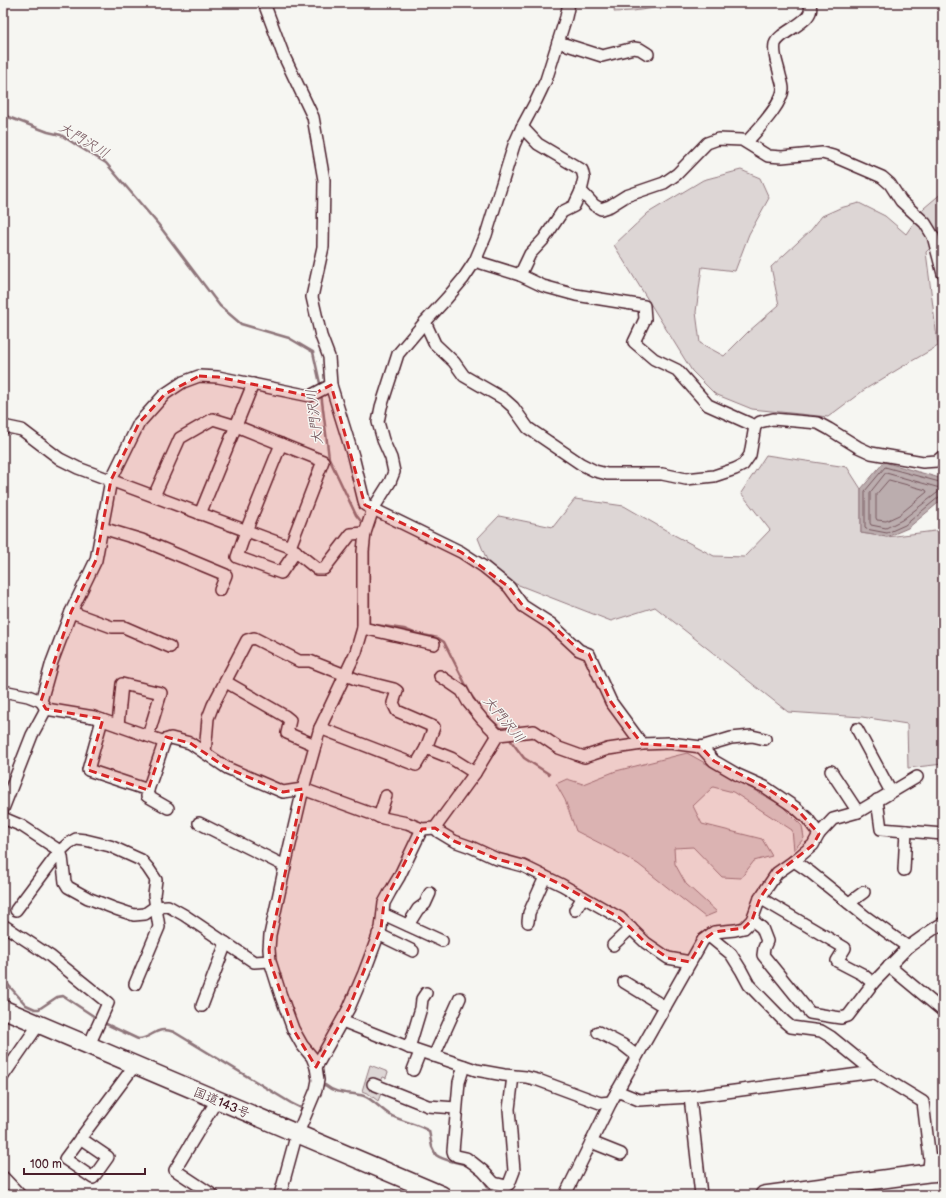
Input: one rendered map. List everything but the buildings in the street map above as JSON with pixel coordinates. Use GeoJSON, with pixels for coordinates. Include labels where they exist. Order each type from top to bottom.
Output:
{"type":"FeatureCollection","features":[{"type":"Feature","properties":{"kind":"highway","name":"国道143号"},"geometry":{"type":"LineString","coordinates":[[3,1009],[442,1195]]}},
{"type":"Feature","properties":{"kind":"highway"},"geometry":{"type":"LineString","coordinates":[[764,1195],[933,1168]]}},
{"type":"Feature","properties":{"kind":"street"},"geometry":{"type":"LineString","coordinates":[[264,3],[282,54],[313,117],[324,180],[323,247],[312,297],[322,336],[330,357],[323,389],[353,456],[366,504],[373,509],[461,552],[509,587],[523,606],[551,624],[579,650],[589,654],[611,702],[642,744]]}},
{"type":"Feature","properties":{"kind":"street"},"geometry":{"type":"LineString","coordinates":[[280,1195],[297,1134],[316,1090],[318,1080],[316,1067],[312,1056],[302,1046],[293,1029],[270,961],[270,935],[303,789],[320,728],[356,652],[363,628],[363,551],[365,533],[373,509],[390,482],[394,472],[392,458],[383,440],[378,422],[381,407],[398,354],[463,279],[475,261],[486,235],[514,145],[546,80],[569,3]]}},
{"type":"Feature","properties":{"kind":"street"},"geometry":{"type":"LineString","coordinates":[[747,142],[777,105],[782,96],[783,88],[775,52],[775,45],[778,40],[807,18],[811,12],[811,6],[809,3]]}},
{"type":"Feature","properties":{"kind":"street"},"geometry":{"type":"LineString","coordinates":[[558,42],[602,56],[634,48],[640,49],[648,54]]}},
{"type":"Feature","properties":{"kind":"street"},"geometry":{"type":"LineString","coordinates":[[520,275],[530,254],[544,240],[562,212],[574,206],[581,191],[584,178],[582,170],[538,144],[522,127]]}},
{"type":"Feature","properties":{"kind":"street"},"geometry":{"type":"LineString","coordinates":[[581,191],[594,205],[601,209],[610,206],[626,196],[664,183],[677,174],[707,143],[718,139],[742,140],[768,156],[782,157],[822,153],[833,156],[882,178],[890,184],[901,201],[925,223],[933,236],[943,274]]}},
{"type":"Feature","properties":{"kind":"street"},"geometry":{"type":"LineString","coordinates":[[475,261],[520,275],[543,286],[576,295],[644,306],[645,319],[634,342],[654,359],[677,370],[708,405],[755,426]]}},
{"type":"Feature","properties":{"kind":"street"},"geometry":{"type":"LineString","coordinates":[[425,322],[435,344],[454,362],[464,376],[504,399],[513,407],[528,428],[581,464],[595,471],[607,474],[662,474],[686,479],[714,476],[743,465],[750,455],[755,426],[760,422],[773,420],[818,424],[829,429],[858,448],[872,453],[923,462],[937,461],[943,456]]}},
{"type":"Feature","properties":{"kind":"street"},"geometry":{"type":"LineString","coordinates":[[4,805],[43,705],[52,662],[71,612],[96,560],[111,480],[138,423],[165,394],[183,382],[199,376],[218,377],[310,396],[323,389]]}},
{"type":"Feature","properties":{"kind":"street"},"geometry":{"type":"LineString","coordinates":[[200,514],[253,384]]}},
{"type":"Feature","properties":{"kind":"street"},"geometry":{"type":"LineString","coordinates":[[154,496],[180,438],[213,419],[236,426],[281,444],[323,461],[293,549],[281,573],[237,557],[281,444]]}},
{"type":"Feature","properties":{"kind":"street"},"geometry":{"type":"LineString","coordinates":[[3,426],[22,430],[60,458],[78,468],[293,549],[317,569],[324,569],[351,534],[365,533]]}},
{"type":"Feature","properties":{"kind":"street"},"geometry":{"type":"LineString","coordinates":[[102,528],[142,540],[226,574],[220,590]]}},
{"type":"Feature","properties":{"kind":"street"},"geometry":{"type":"LineString","coordinates":[[71,612],[112,627],[124,627],[170,647]]}},
{"type":"Feature","properties":{"kind":"street"},"geometry":{"type":"LineString","coordinates":[[363,628],[434,644]]}},
{"type":"Feature","properties":{"kind":"street"},"geometry":{"type":"LineString","coordinates":[[205,753],[208,718],[213,705],[247,640],[254,638],[299,661],[310,660],[358,680],[394,689],[397,691],[393,703],[397,711],[434,727],[426,748],[416,766],[320,728]]}},
{"type":"Feature","properties":{"kind":"street"},"geometry":{"type":"LineString","coordinates":[[440,676],[462,691],[468,702],[498,735]]}},
{"type":"Feature","properties":{"kind":"street"},"geometry":{"type":"LineString","coordinates":[[226,682],[286,716],[290,720],[287,733],[315,745]]}},
{"type":"Feature","properties":{"kind":"street"},"geometry":{"type":"LineString","coordinates":[[118,725],[122,684],[162,693],[148,736]]}},
{"type":"Feature","properties":{"kind":"street"},"geometry":{"type":"LineString","coordinates":[[3,691],[28,696],[43,705],[102,720],[162,741],[171,738],[190,743],[228,768],[283,792],[303,789],[379,817],[407,822],[422,829],[435,828],[454,841],[497,859],[523,866],[562,885],[620,918],[646,943],[668,958],[690,962]]}},
{"type":"Feature","properties":{"kind":"street"},"geometry":{"type":"LineString","coordinates":[[102,720],[88,770],[148,790]]}},
{"type":"Feature","properties":{"kind":"street"},"geometry":{"type":"LineString","coordinates":[[857,729],[892,792]]}},
{"type":"Feature","properties":{"kind":"street"},"geometry":{"type":"LineString","coordinates":[[498,735],[534,731],[558,748],[584,756],[608,749],[642,744],[670,743],[700,747],[730,738],[752,736],[765,739]]}},
{"type":"Feature","properties":{"kind":"street"},"geometry":{"type":"LineString","coordinates":[[435,828],[475,773],[498,735]]}},
{"type":"Feature","properties":{"kind":"street"},"geometry":{"type":"LineString","coordinates":[[166,740],[147,796],[168,808]]}},
{"type":"Feature","properties":{"kind":"street"},"geometry":{"type":"LineString","coordinates":[[700,747],[714,761],[738,775],[765,787],[796,808],[807,818],[819,834]]}},
{"type":"Feature","properties":{"kind":"street"},"geometry":{"type":"LineString","coordinates":[[426,748],[451,758],[475,773]]}},
{"type":"Feature","properties":{"kind":"street"},"geometry":{"type":"LineString","coordinates":[[831,771],[858,812]]}},
{"type":"Feature","properties":{"kind":"street"},"geometry":{"type":"LineString","coordinates":[[565,1195],[611,1102],[703,940],[714,932],[744,928],[752,920],[760,898],[777,873],[813,845],[819,834],[833,819],[858,812],[917,777]]}},
{"type":"Feature","properties":{"kind":"street"},"geometry":{"type":"LineString","coordinates":[[379,817],[386,796]]}},
{"type":"Feature","properties":{"kind":"street"},"geometry":{"type":"LineString","coordinates":[[877,800],[881,829],[943,834]]}},
{"type":"Feature","properties":{"kind":"street"},"geometry":{"type":"LineString","coordinates":[[3,818],[22,826],[60,851],[68,887],[88,898],[134,915],[145,914],[155,907],[168,906],[254,962],[270,961]]}},
{"type":"Feature","properties":{"kind":"street"},"geometry":{"type":"LineString","coordinates":[[199,823],[285,866]]}},
{"type":"Feature","properties":{"kind":"street"},"geometry":{"type":"LineString","coordinates":[[316,1067],[349,1008],[381,928],[384,903],[399,877],[422,829]]}},
{"type":"Feature","properties":{"kind":"street"},"geometry":{"type":"LineString","coordinates":[[904,870],[906,831]]}},
{"type":"Feature","properties":{"kind":"street"},"geometry":{"type":"LineString","coordinates":[[16,910],[60,851],[76,839],[110,846],[141,860],[156,880],[154,895],[159,927],[136,984]]}},
{"type":"Feature","properties":{"kind":"street"},"geometry":{"type":"LineString","coordinates":[[794,861],[872,922],[908,947]]}},
{"type":"Feature","properties":{"kind":"street"},"geometry":{"type":"LineString","coordinates":[[528,922],[529,914],[545,877]]}},
{"type":"Feature","properties":{"kind":"street"},"geometry":{"type":"LineString","coordinates":[[848,903],[864,892]]}},
{"type":"Feature","properties":{"kind":"street"},"geometry":{"type":"LineString","coordinates":[[408,925],[418,909],[425,904],[430,893]]}},
{"type":"Feature","properties":{"kind":"street"},"geometry":{"type":"LineString","coordinates":[[575,910],[583,897]]}},
{"type":"Feature","properties":{"kind":"street"},"geometry":{"type":"LineString","coordinates":[[760,898],[845,948],[837,961],[862,974],[873,983]]}},
{"type":"Feature","properties":{"kind":"street"},"geometry":{"type":"LineString","coordinates":[[383,914],[442,942]]}},
{"type":"Feature","properties":{"kind":"street"},"geometry":{"type":"LineString","coordinates":[[752,920],[762,928],[767,941],[764,948],[764,955],[810,1013],[841,1018],[848,1016],[873,983],[908,947],[941,928]]}},
{"type":"Feature","properties":{"kind":"street"},"geometry":{"type":"LineString","coordinates":[[3,925],[50,956],[108,1002],[89,1045]]}},
{"type":"Feature","properties":{"kind":"street"},"geometry":{"type":"LineString","coordinates":[[614,945],[630,928]]}},
{"type":"Feature","properties":{"kind":"street"},"geometry":{"type":"LineString","coordinates":[[378,934],[413,951]]}},
{"type":"Feature","properties":{"kind":"street"},"geometry":{"type":"LineString","coordinates":[[709,936],[732,954],[749,986],[791,1027],[821,1031],[831,1037],[874,1072],[923,1102],[933,1168]]}},
{"type":"Feature","properties":{"kind":"street"},"geometry":{"type":"LineString","coordinates":[[202,1006],[226,943]]}},
{"type":"Feature","properties":{"kind":"street"},"geometry":{"type":"LineString","coordinates":[[889,966],[943,1011]]}},
{"type":"Feature","properties":{"kind":"street"},"geometry":{"type":"LineString","coordinates":[[624,982],[665,1007]]}},
{"type":"Feature","properties":{"kind":"street"},"geometry":{"type":"LineString","coordinates":[[409,1048],[421,1008],[422,999],[426,992]]}},
{"type":"Feature","properties":{"kind":"street"},"geometry":{"type":"LineString","coordinates":[[434,1056],[460,998]]}},
{"type":"Feature","properties":{"kind":"street"},"geometry":{"type":"LineString","coordinates":[[803,1029],[810,1013]]}},
{"type":"Feature","properties":{"kind":"street"},"geometry":{"type":"LineString","coordinates":[[342,1021],[409,1048],[476,1070],[526,1077],[600,1102],[611,1102]]}},
{"type":"Feature","properties":{"kind":"street"},"geometry":{"type":"LineString","coordinates":[[3,1076],[40,1024]]}},
{"type":"Feature","properties":{"kind":"street"},"geometry":{"type":"LineString","coordinates":[[598,1032],[622,1045],[637,1056]]}},
{"type":"Feature","properties":{"kind":"street"},"geometry":{"type":"LineString","coordinates":[[413,1070],[420,1052]]}},
{"type":"Feature","properties":{"kind":"street"},"geometry":{"type":"LineString","coordinates":[[80,1138],[135,1065]]}},
{"type":"Feature","properties":{"kind":"street"},"geometry":{"type":"LineString","coordinates":[[464,1066],[459,1082],[456,1108],[454,1154],[466,1158],[473,1163],[494,1184],[506,1186],[509,1184],[514,1171],[509,1109],[513,1076]]}},
{"type":"Feature","properties":{"kind":"street"},"geometry":{"type":"LineString","coordinates":[[618,1091],[639,1100],[690,1097],[874,1072]]}},
{"type":"Feature","properties":{"kind":"street"},"geometry":{"type":"LineString","coordinates":[[373,1084],[428,1106],[456,1108]]}},
{"type":"Feature","properties":{"kind":"street"},"geometry":{"type":"LineString","coordinates":[[690,1097],[701,1195]]}},
{"type":"Feature","properties":{"kind":"street"},"geometry":{"type":"LineString","coordinates":[[214,1195],[175,1170],[217,1100]]}},
{"type":"Feature","properties":{"kind":"street"},"geometry":{"type":"LineString","coordinates":[[591,1142],[621,1154]]}},
{"type":"Feature","properties":{"kind":"street"},"geometry":{"type":"LineString","coordinates":[[933,1168],[943,1159]]}},
{"type":"Feature","properties":{"kind":"street"},"geometry":{"type":"LineString","coordinates":[[3,1177],[20,1195]]}},
{"type":"Feature","properties":{"kind":"highlighted area"},"geometry":{"type":"Polygon","coordinates":[[[199,376],[218,377],[310,396],[331,385],[365,505],[461,552],[509,587],[523,606],[551,624],[579,650],[589,654],[611,702],[642,744],[701,747],[714,761],[765,787],[796,808],[819,834],[813,845],[777,873],[760,898],[752,920],[744,928],[714,932],[703,940],[690,962],[668,958],[646,943],[620,918],[562,885],[523,866],[497,859],[454,841],[435,828],[422,829],[384,903],[381,928],[349,1008],[316,1067],[293,1029],[270,961],[269,949],[303,789],[283,792],[227,768],[190,743],[166,737],[148,790],[88,770],[103,719],[46,709],[41,701],[71,612],[96,560],[111,480],[139,423],[165,394],[199,376]]]}},
{"type":"Feature","properties":{"kind":"shaded area"},"geometry":{"type":"Polygon","coordinates":[[[615,3],[686,3],[633,11],[614,12],[615,3]]]}},
{"type":"Feature","properties":{"kind":"shaded area"},"geometry":{"type":"Polygon","coordinates":[[[741,170],[760,178],[769,198],[749,234],[735,271],[702,267],[696,312],[700,343],[724,356],[748,332],[779,305],[771,267],[811,230],[822,216],[840,208],[859,203],[885,216],[906,234],[924,208],[943,192],[943,236],[926,252],[938,346],[864,390],[828,417],[752,409],[715,394],[692,371],[614,245],[648,213],[703,180],[741,170]]]}},
{"type":"Feature","properties":{"kind":"shaded area"},"geometry":{"type":"Polygon","coordinates":[[[766,455],[847,467],[861,489],[861,533],[887,537],[943,530],[943,764],[908,768],[907,724],[862,717],[788,712],[655,607],[611,621],[493,575],[478,538],[499,516],[553,527],[575,499],[624,506],[714,556],[744,557],[770,530],[741,493],[766,455]]]}},
{"type":"Feature","properties":{"kind":"shaded area"},"geometry":{"type":"Polygon","coordinates":[[[687,753],[781,805],[802,826],[804,838],[794,850],[792,830],[733,792],[713,787],[693,806],[702,824],[762,839],[772,856],[754,861],[741,878],[722,877],[693,847],[674,848],[675,864],[686,884],[717,912],[705,917],[638,864],[576,831],[565,800],[556,784],[567,779],[583,784],[616,771],[687,753]]]}},
{"type":"Feature","properties":{"kind":"shaded area"},"geometry":{"type":"Polygon","coordinates":[[[370,1065],[388,1072],[386,1078],[383,1077],[381,1081],[374,1081],[382,1091],[378,1101],[362,1091],[370,1065]]]}},
{"type":"Feature","properties":{"kind":"water"},"geometry":{"type":"Polygon","coordinates":[[[884,462],[943,479],[943,499],[908,528],[887,537],[861,533],[861,489],[884,462]]]}},
{"type":"Feature","properties":{"kind":"waterway","name":"大門沢川"},"geometry":{"type":"LineString","coordinates":[[3,115],[48,132],[61,135],[106,163],[158,224],[220,306],[241,324],[289,338],[313,352],[321,388]]}},
{"type":"Feature","properties":{"kind":"waterway","name":"大門沢川"},"geometry":{"type":"LineString","coordinates":[[321,393],[329,458],[356,515],[364,525]]}},
{"type":"Feature","properties":{"kind":"waterway","name":"大門沢川"},"geometry":{"type":"LineString","coordinates":[[369,542],[369,624],[404,629],[414,633],[438,638],[444,642],[471,695],[482,711]]}},
{"type":"Feature","properties":{"kind":"waterway","name":"大門沢川"},"geometry":{"type":"LineString","coordinates":[[490,719],[503,730]]}},
{"type":"Feature","properties":{"kind":"waterway","name":"大門沢川"},"geometry":{"type":"LineString","coordinates":[[508,737],[524,758],[549,774]]}},
{"type":"Feature","properties":{"kind":"waterway"},"geometry":{"type":"LineString","coordinates":[[3,979],[26,1005],[35,1009],[39,1009],[57,997],[63,996],[98,1019]]}},
{"type":"Feature","properties":{"kind":"waterway"},"geometry":{"type":"LineString","coordinates":[[102,1022],[138,1039],[163,1030],[174,1032],[291,1103],[301,1108],[305,1107]]}},
{"type":"Feature","properties":{"kind":"waterway"},"geometry":{"type":"LineString","coordinates":[[320,1086],[325,1085],[339,1092],[364,1096],[392,1116],[429,1131],[432,1147],[436,1155],[446,1160],[468,1166],[477,1172],[492,1195]]}}]}
